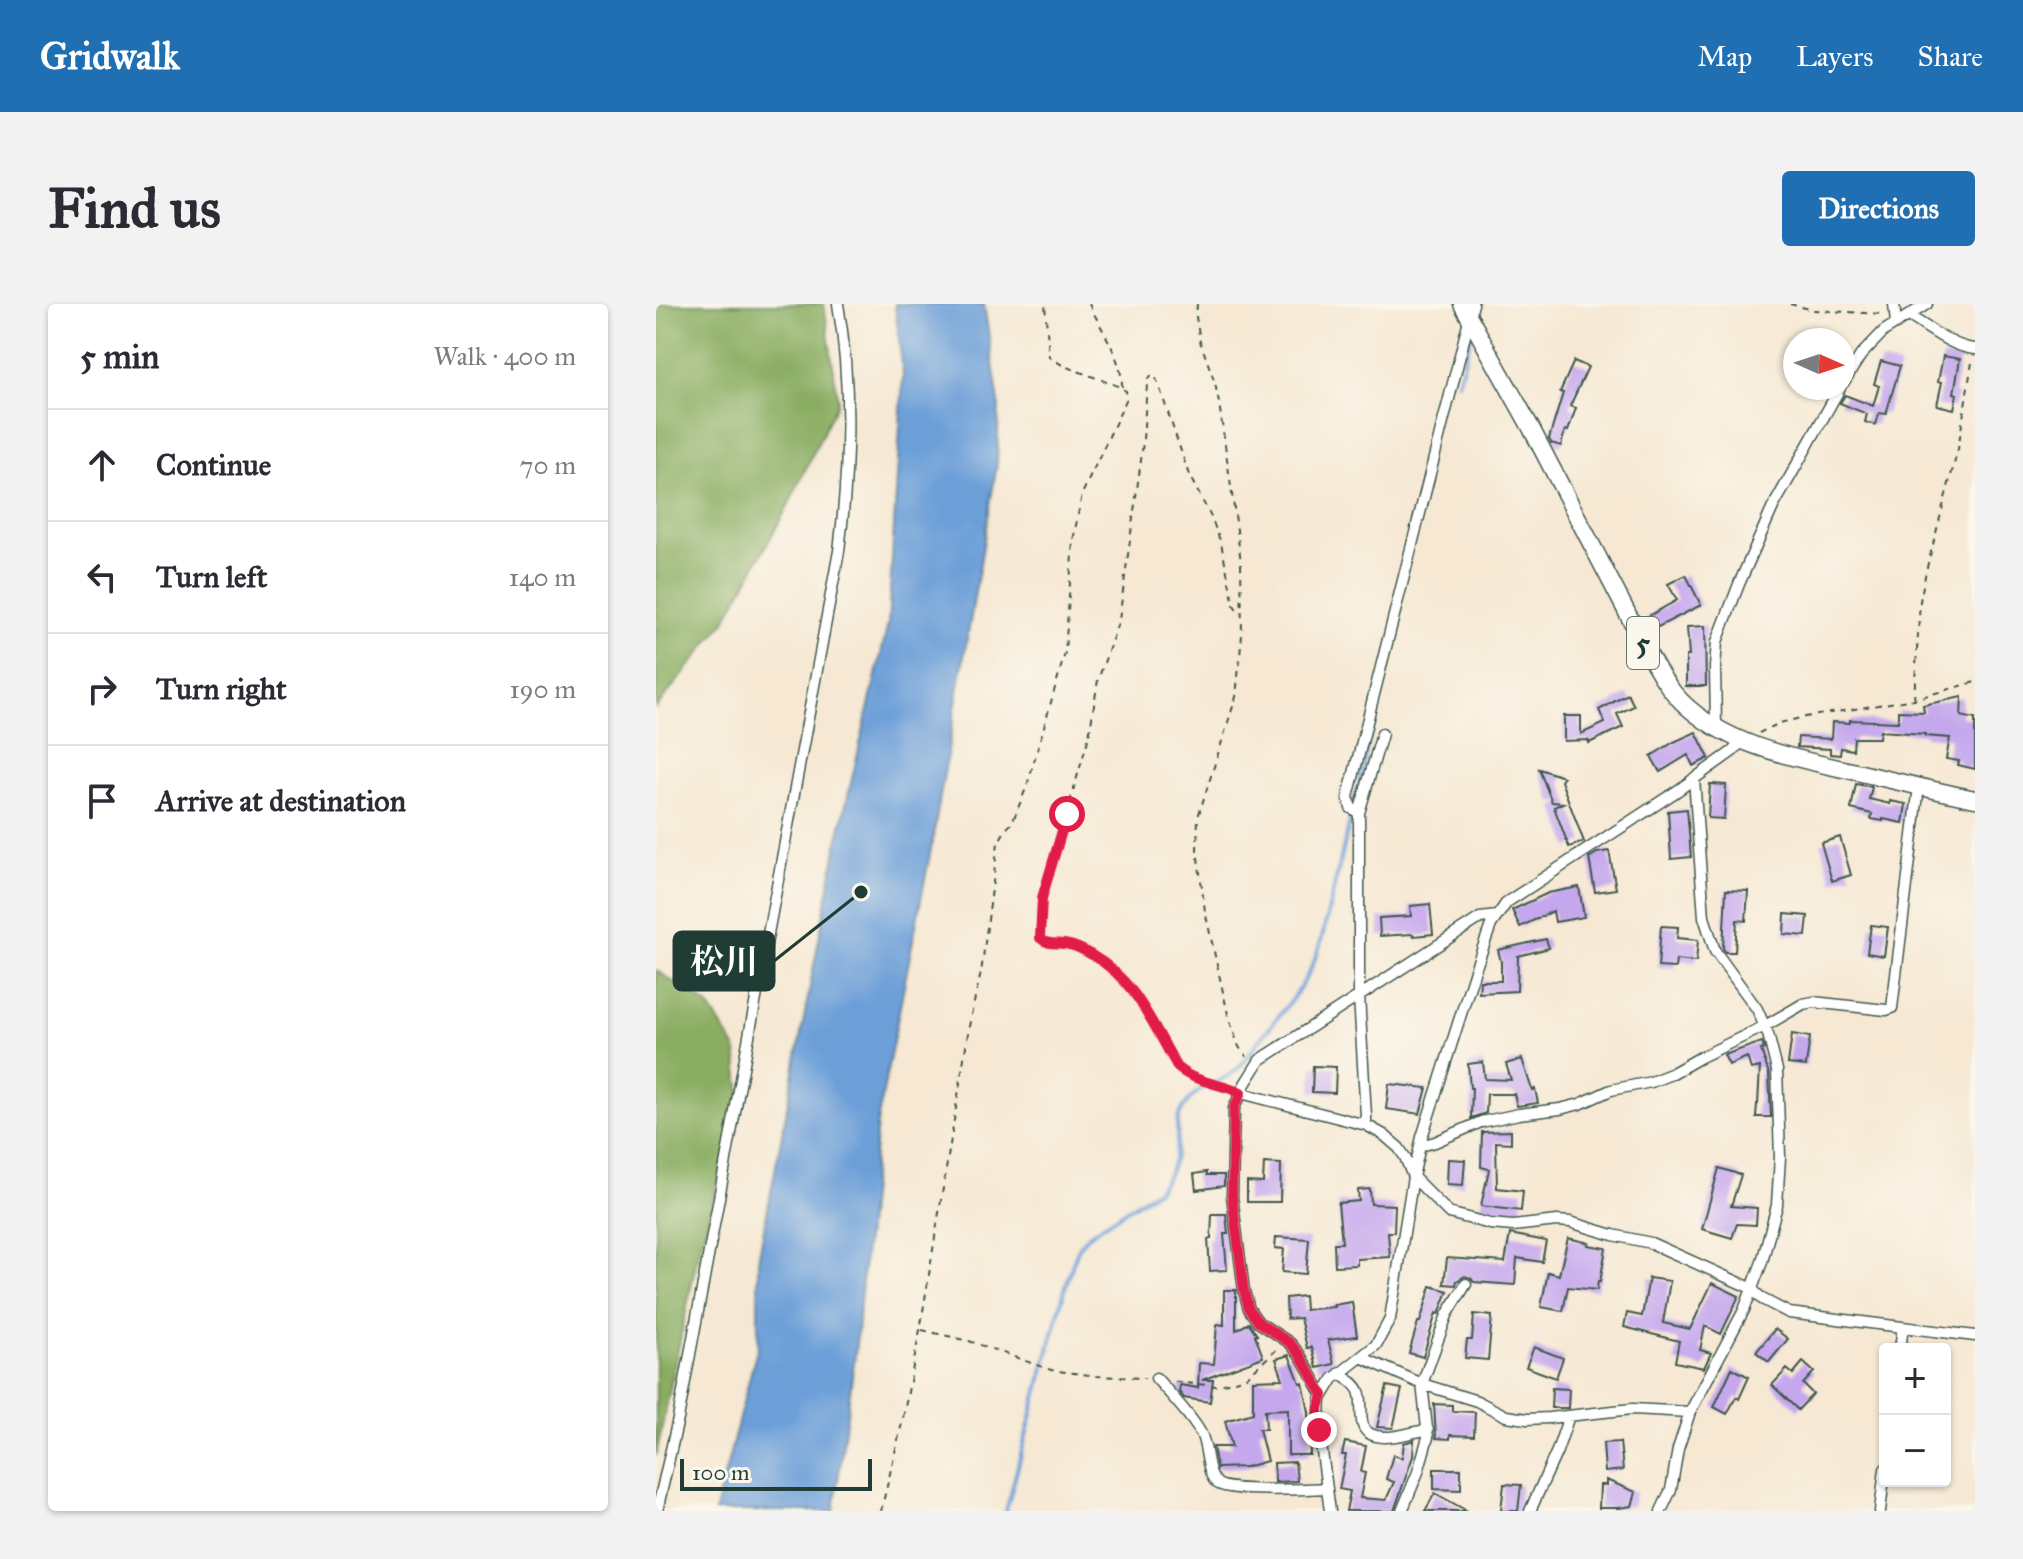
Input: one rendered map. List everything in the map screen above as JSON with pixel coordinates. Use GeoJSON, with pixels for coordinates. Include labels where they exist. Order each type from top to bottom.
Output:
{"type":"FeatureCollection","features":[{"type":"Feature","properties":{"kind":"main road","name":"5"},"geometry":{"type":"LineString","coordinates":[[1468,308],[1665,682],[1682,702],[1699,716],[1748,743],[1806,761],[1975,799]]}},
{"type":"Feature","properties":{"kind":"street"},"geometry":{"type":"LineString","coordinates":[[657,1511],[678,1419],[839,551],[846,483],[846,409],[843,335],[838,304]]}},
{"type":"Feature","properties":{"kind":"street"},"geometry":{"type":"LineString","coordinates":[[1909,316],[1927,304]]}},
{"type":"Feature","properties":{"kind":"street"},"geometry":{"type":"LineString","coordinates":[[1359,813],[1351,808],[1348,797],[1468,308]]}},
{"type":"Feature","properties":{"kind":"street"},"geometry":{"type":"LineString","coordinates":[[1855,364],[1895,314],[1909,316],[1951,341],[1974,349]]}},
{"type":"Feature","properties":{"kind":"street"},"geometry":{"type":"LineString","coordinates":[[1716,726],[1717,642],[1773,507],[1833,400]]}},
{"type":"Feature","properties":{"kind":"street"},"geometry":{"type":"LineString","coordinates":[[1366,1125],[1359,996],[1359,813],[1382,734]]}},
{"type":"Feature","properties":{"kind":"street"},"geometry":{"type":"LineString","coordinates":[[1330,1511],[1319,1408],[1333,1379],[1376,1345],[1390,1319],[1420,1146],[1491,925],[1507,902],[1748,743]]}},
{"type":"Feature","properties":{"kind":"street"},"geometry":{"type":"LineString","coordinates":[[1661,1511],[1671,1490],[1678,1449],[1690,1412],[1744,1310],[1762,1262],[1777,1205],[1780,1169],[1777,1070],[1765,1026],[1757,1009],[1715,951],[1704,917],[1694,778]]}},
{"type":"Feature","properties":{"kind":"street"},"geometry":{"type":"LineString","coordinates":[[1420,1146],[1481,1122],[1560,1109],[1611,1090],[1651,1082],[1803,1004],[1813,1002],[1886,1010],[1892,1008],[1919,786]]}},
{"type":"Feature","properties":{"kind":"street"},"geometry":{"type":"LineString","coordinates":[[1323,1395],[1300,1355],[1285,1340],[1258,1322],[1249,1309],[1232,1196],[1234,1108],[1260,1060],[1480,918],[1497,916]]}},
{"type":"Feature","properties":{"kind":"street"},"geometry":{"type":"LineString","coordinates":[[1241,1093],[1366,1125],[1384,1135],[1399,1148],[1413,1177],[1449,1213],[1490,1224],[1513,1226],[1570,1222],[1651,1243],[1751,1288],[1762,1299],[1789,1313],[1975,1336]]}},
{"type":"Feature","properties":{"kind":"street"},"geometry":{"type":"LineString","coordinates":[[1402,1511],[1428,1437],[1422,1384],[1447,1315],[1466,1284]]}},
{"type":"Feature","properties":{"kind":"street"},"geometry":{"type":"LineString","coordinates":[[1901,1343],[1903,1327]]}},
{"type":"Feature","properties":{"kind":"street"},"geometry":{"type":"LineString","coordinates":[[1361,1357],[1422,1384],[1477,1401],[1506,1416],[1527,1419],[1632,1409],[1690,1412]]}},
{"type":"Feature","properties":{"kind":"street"},"geometry":{"type":"LineString","coordinates":[[1340,1373],[1359,1391],[1363,1425],[1372,1434],[1379,1437],[1428,1430]]}},
{"type":"Feature","properties":{"kind":"street"},"geometry":{"type":"LineString","coordinates":[[1156,1378],[1202,1434],[1215,1483],[1259,1489],[1327,1488]]}},
{"type":"Feature","properties":{"kind":"street"},"geometry":{"type":"LineString","coordinates":[[1530,1511],[1569,1416]]}},
{"type":"Feature","properties":{"kind":"street"},"geometry":{"type":"LineString","coordinates":[[1880,1511],[1883,1487]]}},
{"type":"Feature","properties":{"kind":"path"},"geometry":{"type":"LineString","coordinates":[[881,1511],[920,1330],[968,1031],[981,973],[998,843],[1012,823],[1027,786],[1065,653],[1073,541],[1082,494],[1127,394],[1122,388],[1064,366],[1049,357],[1045,304]]}},
{"type":"Feature","properties":{"kind":"path"},"geometry":{"type":"LineString","coordinates":[[1089,304],[1114,356],[1122,388]]}},
{"type":"Feature","properties":{"kind":"path"},"geometry":{"type":"LineString","coordinates":[[1197,304],[1200,341],[1219,403],[1241,563],[1242,612],[1236,697],[1198,817],[1197,850],[1205,911],[1229,1019],[1239,1047],[1255,1068]]}},
{"type":"Feature","properties":{"kind":"path"},"geometry":{"type":"LineString","coordinates":[[1790,304],[1813,310],[1895,314]]}},
{"type":"Feature","properties":{"kind":"path"},"geometry":{"type":"LineString","coordinates":[[1914,699],[1920,601],[1958,449],[1974,349]]}},
{"type":"Feature","properties":{"kind":"path"},"geometry":{"type":"LineString","coordinates":[[1241,1093],[1187,1076],[1178,1068],[1142,1002],[1116,974],[1087,952],[1070,945],[1047,944],[1039,935],[1042,898],[1089,736],[1098,680],[1119,620],[1140,469],[1147,385],[1152,375],[1159,386],[1189,475],[1221,543],[1234,605],[1242,612]]}},
{"type":"Feature","properties":{"kind":"path"},"geometry":{"type":"LineString","coordinates":[[1748,743],[1759,732],[1780,723],[1914,699],[1975,682]]}},
{"type":"Feature","properties":{"kind":"path"},"geometry":{"type":"LineString","coordinates":[[920,1330],[969,1341],[1051,1370],[1217,1386],[1245,1378],[1285,1340]]}},
{"type":"Feature","properties":{"kind":"green space"},"geometry":{"type":"Polygon","coordinates":[[[656,304],[824,304],[838,401],[788,506],[724,623],[656,708],[656,304]]]}},
{"type":"Feature","properties":{"kind":"green space"},"geometry":{"type":"Polygon","coordinates":[[[656,970],[708,1005],[736,1049],[741,1099],[696,1263],[656,1456],[656,970]]]}},
{"type":"Feature","properties":{"kind":"water"},"geometry":{"type":"Polygon","coordinates":[[[895,304],[984,304],[999,402],[997,464],[932,844],[877,1123],[855,1355],[834,1511],[715,1511],[758,1345],[758,1260],[839,834],[888,624],[903,376],[895,304]]]}},
{"type":"Feature","properties":{"kind":"building"},"geometry":{"type":"Polygon","coordinates":[[[1943,356],[1960,359],[1954,409],[1937,405],[1943,356]]]}},
{"type":"Feature","properties":{"kind":"building"},"geometry":{"type":"Polygon","coordinates":[[[1574,361],[1588,367],[1570,406],[1576,408],[1561,446],[1551,443],[1549,439],[1563,393],[1560,392],[1574,361]]]}},
{"type":"Feature","properties":{"kind":"building"},"geometry":{"type":"Polygon","coordinates":[[[1881,361],[1900,366],[1886,414],[1879,413],[1876,425],[1865,422],[1867,414],[1840,403],[1842,400],[1855,399],[1873,406],[1879,386],[1874,384],[1881,361]]]}},
{"type":"Feature","properties":{"kind":"building"},"geometry":{"type":"Polygon","coordinates":[[[1686,575],[1701,605],[1654,629],[1647,617],[1677,600],[1668,584],[1686,575]]]}},
{"type":"Feature","properties":{"kind":"building"},"geometry":{"type":"Polygon","coordinates":[[[1705,626],[1706,686],[1686,686],[1686,656],[1689,656],[1687,627],[1705,626]]]}},
{"type":"Feature","properties":{"kind":"building"},"geometry":{"type":"Polygon","coordinates":[[[1628,694],[1634,706],[1617,714],[1623,727],[1589,743],[1588,740],[1564,741],[1564,716],[1581,716],[1581,734],[1605,723],[1599,710],[1628,694]]]}},
{"type":"Feature","properties":{"kind":"building"},"geometry":{"type":"Polygon","coordinates":[[[1962,697],[1961,716],[1975,719],[1975,769],[1946,759],[1950,738],[1925,734],[1880,731],[1879,738],[1854,738],[1853,750],[1841,748],[1840,755],[1830,754],[1830,749],[1797,747],[1798,737],[1831,739],[1832,722],[1898,722],[1898,711],[1924,712],[1923,705],[1962,697]]]}},
{"type":"Feature","properties":{"kind":"building"},"geometry":{"type":"Polygon","coordinates":[[[1696,732],[1709,758],[1693,766],[1688,755],[1660,772],[1651,756],[1696,732]]]}},
{"type":"Feature","properties":{"kind":"building"},"geometry":{"type":"Polygon","coordinates":[[[1539,769],[1564,777],[1561,781],[1584,842],[1569,847],[1554,807],[1563,803],[1552,802],[1539,769]]]}},
{"type":"Feature","properties":{"kind":"building"},"geometry":{"type":"Polygon","coordinates":[[[1710,784],[1726,785],[1724,819],[1708,818],[1710,784]]]}},
{"type":"Feature","properties":{"kind":"building"},"geometry":{"type":"Polygon","coordinates":[[[1856,784],[1872,787],[1869,799],[1906,804],[1903,823],[1871,819],[1872,814],[1851,809],[1856,784]]]}},
{"type":"Feature","properties":{"kind":"building"},"geometry":{"type":"Polygon","coordinates":[[[1687,809],[1691,857],[1671,859],[1668,811],[1687,809]]]}},
{"type":"Feature","properties":{"kind":"building"},"geometry":{"type":"Polygon","coordinates":[[[1840,837],[1851,875],[1832,881],[1821,843],[1840,837]]]}},
{"type":"Feature","properties":{"kind":"building"},"geometry":{"type":"Polygon","coordinates":[[[1609,851],[1616,889],[1595,892],[1589,858],[1609,851]]]}},
{"type":"Feature","properties":{"kind":"building"},"geometry":{"type":"Polygon","coordinates":[[[1579,887],[1584,917],[1555,922],[1553,911],[1520,927],[1512,910],[1548,893],[1579,887]]]}},
{"type":"Feature","properties":{"kind":"building"},"geometry":{"type":"Polygon","coordinates":[[[1726,890],[1748,891],[1746,921],[1737,920],[1735,952],[1725,952],[1723,948],[1726,890]]]}},
{"type":"Feature","properties":{"kind":"building"},"geometry":{"type":"Polygon","coordinates":[[[1430,904],[1433,934],[1380,936],[1379,918],[1411,916],[1410,906],[1430,904]]]}},
{"type":"Feature","properties":{"kind":"building"},"geometry":{"type":"Polygon","coordinates":[[[1785,914],[1808,916],[1806,936],[1784,934],[1785,914]]]}},
{"type":"Feature","properties":{"kind":"building"},"geometry":{"type":"Polygon","coordinates":[[[1871,925],[1888,927],[1884,956],[1867,953],[1871,925]]]}},
{"type":"Feature","properties":{"kind":"building"},"geometry":{"type":"Polygon","coordinates":[[[1661,926],[1678,927],[1677,938],[1698,940],[1696,962],[1676,960],[1675,968],[1658,967],[1661,926]]]}},
{"type":"Feature","properties":{"kind":"building"},"geometry":{"type":"Polygon","coordinates":[[[1546,939],[1549,948],[1518,956],[1517,991],[1479,993],[1480,981],[1501,981],[1498,950],[1546,939]]]}},
{"type":"Feature","properties":{"kind":"building"},"geometry":{"type":"Polygon","coordinates":[[[1792,1034],[1810,1037],[1806,1066],[1788,1064],[1792,1034]]]}},
{"type":"Feature","properties":{"kind":"building"},"geometry":{"type":"Polygon","coordinates":[[[1762,1042],[1764,1049],[1761,1050],[1769,1074],[1771,1117],[1756,1117],[1760,1067],[1751,1069],[1747,1057],[1729,1065],[1724,1055],[1762,1042]]]}},
{"type":"Feature","properties":{"kind":"building"},"geometry":{"type":"Polygon","coordinates":[[[1522,1059],[1538,1103],[1517,1106],[1514,1094],[1487,1094],[1486,1113],[1471,1118],[1472,1088],[1468,1064],[1483,1062],[1485,1079],[1511,1080],[1506,1064],[1522,1059]]]}},
{"type":"Feature","properties":{"kind":"building"},"geometry":{"type":"Polygon","coordinates":[[[1313,1066],[1336,1067],[1335,1093],[1312,1092],[1313,1066]]]}},
{"type":"Feature","properties":{"kind":"building"},"geometry":{"type":"Polygon","coordinates":[[[1389,1084],[1427,1088],[1420,1114],[1386,1109],[1389,1084]]]}},
{"type":"Feature","properties":{"kind":"building"},"geometry":{"type":"Polygon","coordinates":[[[1511,1131],[1511,1143],[1496,1142],[1497,1188],[1523,1191],[1521,1211],[1481,1206],[1489,1169],[1481,1167],[1482,1132],[1511,1131]]]}},
{"type":"Feature","properties":{"kind":"building"},"geometry":{"type":"Polygon","coordinates":[[[1448,1159],[1465,1160],[1463,1185],[1447,1184],[1448,1159]]]}},
{"type":"Feature","properties":{"kind":"building"},"geometry":{"type":"Polygon","coordinates":[[[1264,1163],[1281,1164],[1280,1202],[1247,1202],[1247,1182],[1263,1183],[1264,1163]]]}},
{"type":"Feature","properties":{"kind":"building"},"geometry":{"type":"Polygon","coordinates":[[[1719,1168],[1741,1175],[1731,1206],[1757,1208],[1756,1225],[1737,1224],[1732,1238],[1702,1229],[1719,1168]]]}},
{"type":"Feature","properties":{"kind":"building"},"geometry":{"type":"Polygon","coordinates":[[[1207,1172],[1207,1175],[1224,1175],[1224,1186],[1196,1190],[1194,1174],[1207,1172]]]}},
{"type":"Feature","properties":{"kind":"building"},"geometry":{"type":"Polygon","coordinates":[[[1370,1189],[1371,1204],[1395,1205],[1394,1232],[1388,1232],[1390,1257],[1357,1259],[1357,1265],[1335,1266],[1334,1243],[1342,1243],[1338,1203],[1359,1201],[1358,1190],[1370,1189]]]}},
{"type":"Feature","properties":{"kind":"building"},"geometry":{"type":"Polygon","coordinates":[[[1212,1214],[1226,1214],[1227,1270],[1210,1271],[1208,1239],[1211,1239],[1212,1214]]]}},
{"type":"Feature","properties":{"kind":"building"},"geometry":{"type":"Polygon","coordinates":[[[1510,1234],[1546,1241],[1542,1262],[1517,1258],[1515,1285],[1474,1282],[1465,1276],[1456,1285],[1444,1284],[1447,1258],[1505,1262],[1510,1234]]]}},
{"type":"Feature","properties":{"kind":"building"},"geometry":{"type":"Polygon","coordinates":[[[1276,1237],[1309,1239],[1306,1274],[1282,1272],[1284,1249],[1275,1248],[1276,1237]]]}},
{"type":"Feature","properties":{"kind":"building"},"geometry":{"type":"Polygon","coordinates":[[[1568,1238],[1606,1248],[1597,1290],[1568,1287],[1563,1311],[1541,1307],[1548,1272],[1559,1275],[1568,1238]]]}},
{"type":"Feature","properties":{"kind":"building"},"geometry":{"type":"Polygon","coordinates":[[[1649,1278],[1670,1281],[1663,1323],[1690,1329],[1712,1283],[1739,1296],[1721,1334],[1705,1326],[1700,1350],[1711,1353],[1704,1368],[1675,1362],[1679,1341],[1624,1327],[1627,1313],[1642,1316],[1649,1278]]]}},
{"type":"Feature","properties":{"kind":"building"},"geometry":{"type":"Polygon","coordinates":[[[1431,1286],[1448,1291],[1439,1314],[1436,1313],[1423,1357],[1409,1353],[1431,1286]]]}},
{"type":"Feature","properties":{"kind":"building"},"geometry":{"type":"Polygon","coordinates":[[[1224,1290],[1236,1290],[1236,1330],[1249,1323],[1257,1335],[1263,1357],[1202,1380],[1213,1380],[1210,1402],[1184,1398],[1179,1392],[1180,1385],[1198,1388],[1199,1363],[1214,1364],[1217,1324],[1224,1325],[1224,1290]]]}},
{"type":"Feature","properties":{"kind":"building"},"geometry":{"type":"Polygon","coordinates":[[[1304,1296],[1305,1310],[1352,1302],[1357,1336],[1328,1340],[1334,1364],[1317,1368],[1312,1347],[1307,1348],[1300,1318],[1287,1319],[1286,1298],[1304,1296]]]}},
{"type":"Feature","properties":{"kind":"building"},"geometry":{"type":"Polygon","coordinates":[[[1474,1314],[1492,1316],[1488,1360],[1465,1358],[1467,1340],[1472,1340],[1474,1314]]]}},
{"type":"Feature","properties":{"kind":"building"},"geometry":{"type":"Polygon","coordinates":[[[1775,1329],[1788,1339],[1769,1362],[1756,1352],[1775,1329]]]}},
{"type":"Feature","properties":{"kind":"building"},"geometry":{"type":"Polygon","coordinates":[[[1534,1347],[1563,1358],[1556,1378],[1526,1367],[1534,1347]]]}},
{"type":"Feature","properties":{"kind":"building"},"geometry":{"type":"Polygon","coordinates":[[[1289,1355],[1300,1383],[1303,1383],[1309,1412],[1310,1455],[1288,1455],[1288,1409],[1265,1410],[1266,1429],[1259,1429],[1267,1461],[1246,1467],[1217,1468],[1213,1447],[1232,1447],[1225,1421],[1253,1413],[1253,1380],[1283,1379],[1276,1359],[1289,1355]]]}},
{"type":"Feature","properties":{"kind":"building"},"geometry":{"type":"Polygon","coordinates":[[[1803,1362],[1814,1372],[1803,1384],[1813,1394],[1798,1410],[1772,1385],[1787,1369],[1793,1374],[1803,1362]]]}},
{"type":"Feature","properties":{"kind":"building"},"geometry":{"type":"Polygon","coordinates":[[[1732,1368],[1749,1377],[1739,1399],[1736,1397],[1727,1414],[1714,1407],[1732,1368]]]}},
{"type":"Feature","properties":{"kind":"building"},"geometry":{"type":"Polygon","coordinates":[[[1387,1386],[1402,1389],[1393,1428],[1377,1427],[1387,1386]]]}},
{"type":"Feature","properties":{"kind":"building"},"geometry":{"type":"Polygon","coordinates":[[[1552,1388],[1569,1389],[1568,1408],[1551,1408],[1552,1388]]]}},
{"type":"Feature","properties":{"kind":"building"},"geometry":{"type":"Polygon","coordinates":[[[1434,1404],[1452,1405],[1452,1411],[1475,1412],[1474,1436],[1436,1438],[1434,1404]]]}},
{"type":"Feature","properties":{"kind":"building"},"geometry":{"type":"Polygon","coordinates":[[[1414,1440],[1413,1456],[1394,1511],[1346,1511],[1350,1491],[1339,1489],[1346,1455],[1342,1455],[1345,1442],[1366,1446],[1360,1498],[1386,1500],[1394,1482],[1386,1479],[1393,1455],[1402,1458],[1404,1443],[1414,1440]]]}},
{"type":"Feature","properties":{"kind":"building"},"geometry":{"type":"Polygon","coordinates":[[[1620,1442],[1623,1470],[1605,1472],[1603,1443],[1620,1442]]]}},
{"type":"Feature","properties":{"kind":"building"},"geometry":{"type":"Polygon","coordinates":[[[1295,1462],[1297,1481],[1275,1482],[1274,1463],[1295,1462]]]}},
{"type":"Feature","properties":{"kind":"building"},"geometry":{"type":"Polygon","coordinates":[[[1434,1469],[1461,1469],[1461,1490],[1434,1489],[1434,1469]]]}},
{"type":"Feature","properties":{"kind":"building"},"geometry":{"type":"Polygon","coordinates":[[[1606,1480],[1636,1492],[1632,1506],[1599,1508],[1600,1485],[1606,1485],[1606,1480]]]}},
{"type":"Feature","properties":{"kind":"building"},"geometry":{"type":"Polygon","coordinates":[[[1504,1484],[1521,1485],[1518,1511],[1501,1511],[1504,1484]]]}},
{"type":"Feature","properties":{"kind":"building"},"geometry":{"type":"Polygon","coordinates":[[[1435,1493],[1467,1511],[1425,1511],[1435,1493]]]}},
{"type":"Feature","properties":{"kind":"waterway"},"geometry":{"type":"LineString","coordinates":[[1476,317],[1480,304]]}},
{"type":"Feature","properties":{"kind":"waterway"},"geometry":{"type":"LineString","coordinates":[[1458,383],[1472,333]]}},
{"type":"Feature","properties":{"kind":"waterway"},"geometry":{"type":"LineString","coordinates":[[1006,1511],[1066,1285],[1080,1247],[1087,1236],[1162,1185],[1174,1161],[1178,1119],[1185,1105],[1198,1092],[1227,1077],[1241,1065],[1296,994],[1311,969],[1322,938],[1393,639]]}},
{"type":"Feature","properties":{"kind":"place","name":"松川"},"geometry":{"type":"Point","coordinates":[861,892]}},
{"type":"Feature","properties":{"kind":"route"},"geometry":{"type":"LineString","coordinates":[[1067,814],[1042,898],[1040,938],[1047,944],[1070,945],[1095,956],[1132,989],[1178,1068],[1187,1076],[1241,1093],[1234,1108],[1232,1196],[1244,1291],[1249,1309],[1258,1322],[1290,1343],[1323,1395],[1319,1408],[1319,1430]]}}]}
